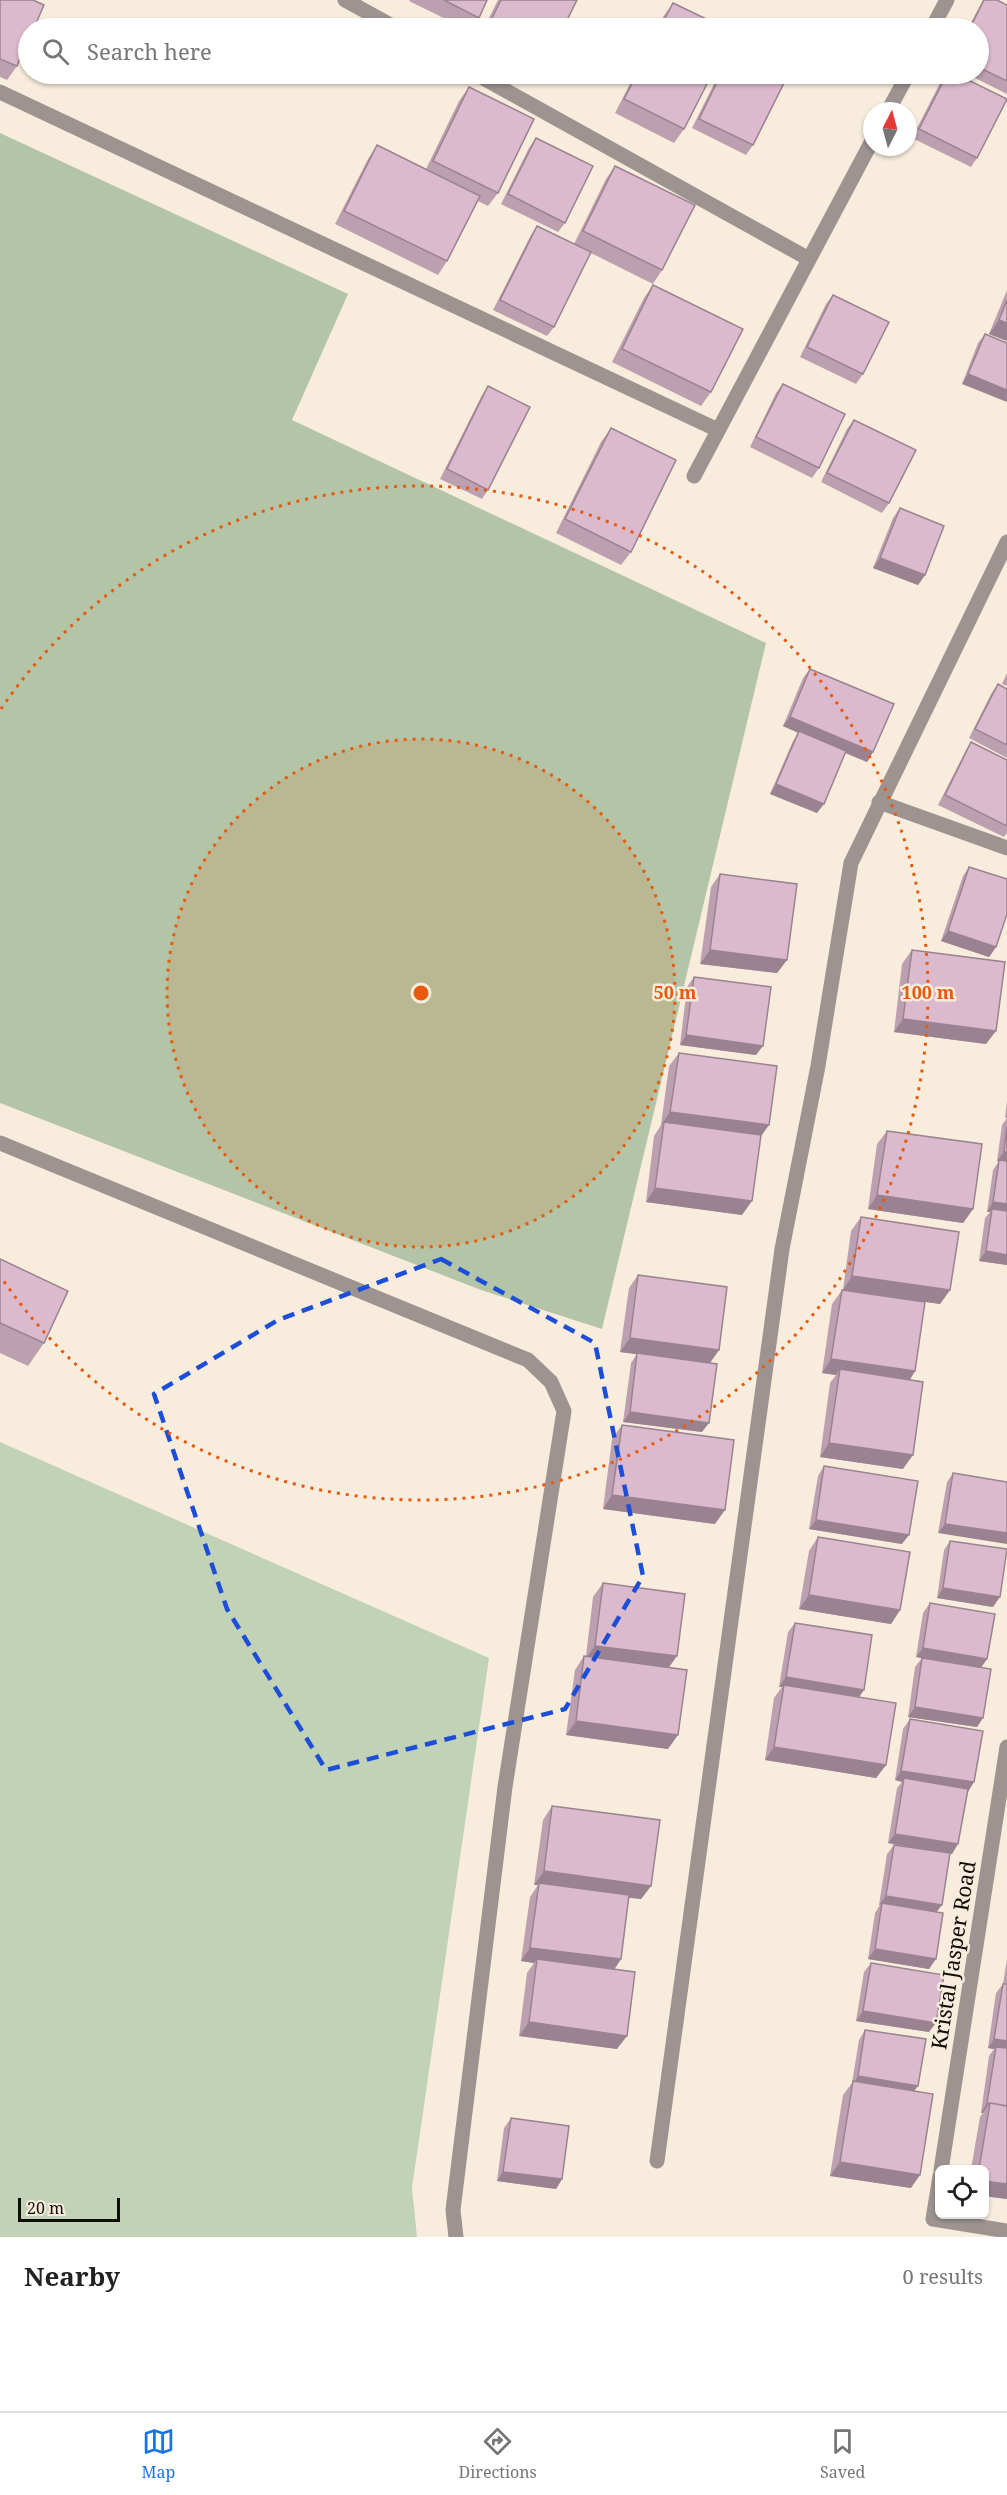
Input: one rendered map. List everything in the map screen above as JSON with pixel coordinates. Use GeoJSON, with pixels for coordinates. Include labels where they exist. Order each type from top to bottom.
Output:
{"type":"FeatureCollection","features":[{"type":"Feature","properties":{"kind":"street"},"geometry":{"type":"LineString","coordinates":[[345,0],[378,18]]}},
{"type":"Feature","properties":{"kind":"street"},"geometry":{"type":"LineString","coordinates":[[937,18],[947,0]]}},
{"type":"Feature","properties":{"kind":"street"},"geometry":{"type":"LineString","coordinates":[[494,84],[809,259]]}},
{"type":"Feature","properties":{"kind":"street"},"geometry":{"type":"LineString","coordinates":[[893,102],[903,84]]}},
{"type":"Feature","properties":{"kind":"street"},"geometry":{"type":"LineString","coordinates":[[0,92],[718,430]]}},
{"type":"Feature","properties":{"kind":"street"},"geometry":{"type":"LineString","coordinates":[[694,476],[864,156]]}},
{"type":"Feature","properties":{"kind":"street"},"geometry":{"type":"LineString","coordinates":[[657,2161],[782,1249],[818,1066],[850,862],[1007,542]]}},
{"type":"Feature","properties":{"kind":"street"},"geometry":{"type":"LineString","coordinates":[[879,802],[1007,848]]}},
{"type":"Feature","properties":{"kind":"street"},"geometry":{"type":"LineString","coordinates":[[0,1143],[528,1360],[551,1382],[564,1411],[505,1787],[453,2210],[456,2237]]}},
{"type":"Feature","properties":{"kind":"street","name":"Kristal Jasper Road"},"geometry":{"type":"LineString","coordinates":[[941,2165],[1007,1747]]}},
{"type":"Feature","properties":{"kind":"street"},"geometry":{"type":"LineString","coordinates":[[935,2205],[933,2219],[1006,2231]]}},
{"type":"Feature","properties":{"kind":"highlighted area"},"geometry":{"type":"Polygon","coordinates":[[[441,1259],[595,1343],[643,1576],[565,1709],[326,1770],[227,1609],[154,1394],[278,1320],[441,1259]]]}},
{"type":"Feature","properties":{"kind":"green space"},"geometry":{"type":"Polygon","coordinates":[[[0,133],[348,294],[292,420],[766,643],[602,1329],[481,1290],[0,1103],[0,133]]]}},
{"type":"Feature","properties":{"kind":"green space"},"geometry":{"type":"Polygon","coordinates":[[[0,1442],[489,1658],[412,2188],[417,2237],[0,2237],[0,1442]]]}},
{"type":"Feature","properties":{"kind":"building"},"geometry":{"type":"Polygon","coordinates":[[[0,0],[33,0],[44,5],[38,18],[18,18],[17,66],[0,59],[0,0]]]}},
{"type":"Feature","properties":{"kind":"building"},"geometry":{"type":"Polygon","coordinates":[[[444,0],[487,0],[479,18],[444,0]]]}},
{"type":"Feature","properties":{"kind":"building"},"geometry":{"type":"Polygon","coordinates":[[[501,0],[577,0],[568,18],[492,18],[501,0]]]}},
{"type":"Feature","properties":{"kind":"building"},"geometry":{"type":"Polygon","coordinates":[[[984,0],[997,0],[1007,5],[1007,81],[989,72],[989,18],[975,18],[984,0]]]}},
{"type":"Feature","properties":{"kind":"building"},"geometry":{"type":"Polygon","coordinates":[[[673,3],[704,18],[665,18],[673,3]]]}},
{"type":"Feature","properties":{"kind":"building"},"geometry":{"type":"Polygon","coordinates":[[[632,84],[707,84],[684,129],[624,99],[632,84]]]}},
{"type":"Feature","properties":{"kind":"building"},"geometry":{"type":"Polygon","coordinates":[[[716,84],[784,84],[753,145],[699,119],[716,84]]]}},
{"type":"Feature","properties":{"kind":"building"},"geometry":{"type":"Polygon","coordinates":[[[942,84],[976,84],[1007,99],[977,158],[919,129],[942,84]]]}},
{"type":"Feature","properties":{"kind":"building"},"geometry":{"type":"Polygon","coordinates":[[[469,87],[534,119],[498,193],[433,161],[469,87]]]}},
{"type":"Feature","properties":{"kind":"building"},"geometry":{"type":"Polygon","coordinates":[[[536,138],[593,166],[565,223],[508,194],[536,138]]]}},
{"type":"Feature","properties":{"kind":"building"},"geometry":{"type":"Polygon","coordinates":[[[377,145],[480,196],[447,261],[344,211],[377,145]]]}},
{"type":"Feature","properties":{"kind":"building"},"geometry":{"type":"Polygon","coordinates":[[[615,166],[695,205],[662,270],[583,231],[615,166]]]}},
{"type":"Feature","properties":{"kind":"building"},"geometry":{"type":"Polygon","coordinates":[[[537,226],[591,252],[554,327],[500,300],[537,226]]]}},
{"type":"Feature","properties":{"kind":"building"},"geometry":{"type":"Polygon","coordinates":[[[653,285],[743,329],[711,392],[622,349],[653,285]]]}},
{"type":"Feature","properties":{"kind":"building"},"geometry":{"type":"Polygon","coordinates":[[[833,295],[889,322],[863,374],[807,347],[833,295]]]}},
{"type":"Feature","properties":{"kind":"building"},"geometry":{"type":"Polygon","coordinates":[[[1007,300],[1007,323],[999,320],[1007,300]]]}},
{"type":"Feature","properties":{"kind":"building"},"geometry":{"type":"Polygon","coordinates":[[[985,334],[1007,343],[1007,390],[968,374],[985,334]]]}},
{"type":"Feature","properties":{"kind":"building"},"geometry":{"type":"Polygon","coordinates":[[[783,384],[845,414],[819,468],[756,437],[783,384]]]}},
{"type":"Feature","properties":{"kind":"building"},"geometry":{"type":"Polygon","coordinates":[[[488,386],[530,407],[488,490],[447,469],[488,386]]]}},
{"type":"Feature","properties":{"kind":"building"},"geometry":{"type":"Polygon","coordinates":[[[854,420],[916,450],[889,503],[827,473],[854,420]]]}},
{"type":"Feature","properties":{"kind":"building"},"geometry":{"type":"Polygon","coordinates":[[[611,428],[676,460],[631,552],[565,519],[611,428]]]}},
{"type":"Feature","properties":{"kind":"building"},"geometry":{"type":"Polygon","coordinates":[[[900,508],[944,526],[925,575],[880,558],[900,508]]]}},
{"type":"Feature","properties":{"kind":"building"},"geometry":{"type":"Polygon","coordinates":[[[810,669],[894,704],[873,752],[790,717],[810,669]]]}},
{"type":"Feature","properties":{"kind":"building"},"geometry":{"type":"Polygon","coordinates":[[[998,684],[1007,689],[1007,745],[975,729],[998,684]]]}},
{"type":"Feature","properties":{"kind":"building"},"geometry":{"type":"Polygon","coordinates":[[[799,731],[846,751],[824,804],[776,784],[799,731]]]}},
{"type":"Feature","properties":{"kind":"building"},"geometry":{"type":"Polygon","coordinates":[[[971,742],[1007,760],[1007,826],[945,795],[971,742]]]}},
{"type":"Feature","properties":{"kind":"building"},"geometry":{"type":"Polygon","coordinates":[[[969,867],[1007,879],[1007,914],[996,947],[948,931],[969,867]]]}},
{"type":"Feature","properties":{"kind":"building"},"geometry":{"type":"Polygon","coordinates":[[[720,874],[797,884],[787,960],[710,950],[720,874]]]}},
{"type":"Feature","properties":{"kind":"building"},"geometry":{"type":"Polygon","coordinates":[[[912,950],[1005,962],[996,1031],[903,1019],[912,950]]]}},
{"type":"Feature","properties":{"kind":"building"},"geometry":{"type":"Polygon","coordinates":[[[694,977],[771,987],[763,1046],[686,1035],[694,977]]]}},
{"type":"Feature","properties":{"kind":"building"},"geometry":{"type":"Polygon","coordinates":[[[679,1053],[777,1066],[769,1125],[670,1112],[679,1053]]]}},
{"type":"Feature","properties":{"kind":"building"},"geometry":{"type":"Polygon","coordinates":[[[664,1122],[761,1135],[752,1201],[655,1188],[664,1122]]]}},
{"type":"Feature","properties":{"kind":"building"},"geometry":{"type":"Polygon","coordinates":[[[1007,1126],[1007,1152],[1004,1152],[1007,1126]]]}},
{"type":"Feature","properties":{"kind":"building"},"geometry":{"type":"Polygon","coordinates":[[[887,1131],[982,1144],[973,1209],[877,1195],[887,1131]]]}},
{"type":"Feature","properties":{"kind":"building"},"geometry":{"type":"Polygon","coordinates":[[[999,1160],[1007,1161],[1007,1204],[993,1202],[999,1160]]]}},
{"type":"Feature","properties":{"kind":"building"},"geometry":{"type":"Polygon","coordinates":[[[992,1209],[1007,1211],[1007,1255],[986,1251],[992,1209]]]}},
{"type":"Feature","properties":{"kind":"building"},"geometry":{"type":"Polygon","coordinates":[[[861,1217],[959,1232],[950,1290],[852,1276],[861,1217]]]}},
{"type":"Feature","properties":{"kind":"building"},"geometry":{"type":"Polygon","coordinates":[[[0,1259],[68,1291],[44,1343],[0,1323],[0,1259]]]}},
{"type":"Feature","properties":{"kind":"building"},"geometry":{"type":"Polygon","coordinates":[[[638,1275],[727,1287],[719,1350],[630,1338],[638,1275]]]}},
{"type":"Feature","properties":{"kind":"building"},"geometry":{"type":"Polygon","coordinates":[[[842,1290],[925,1302],[915,1371],[831,1359],[842,1290]]]}},
{"type":"Feature","properties":{"kind":"building"},"geometry":{"type":"Polygon","coordinates":[[[637,1353],[717,1364],[709,1423],[630,1412],[637,1353]]]}},
{"type":"Feature","properties":{"kind":"building"},"geometry":{"type":"Polygon","coordinates":[[[840,1369],[923,1382],[913,1455],[829,1443],[840,1369]]]}},
{"type":"Feature","properties":{"kind":"building"},"geometry":{"type":"Polygon","coordinates":[[[622,1425],[734,1440],[725,1510],[612,1495],[622,1425]]]}},
{"type":"Feature","properties":{"kind":"building"},"geometry":{"type":"Polygon","coordinates":[[[824,1466],[918,1481],[909,1535],[816,1520],[824,1466]]]}},
{"type":"Feature","properties":{"kind":"building"},"geometry":{"type":"Polygon","coordinates":[[[953,1473],[1007,1482],[1007,1533],[945,1524],[953,1473]]]}},
{"type":"Feature","properties":{"kind":"building"},"geometry":{"type":"Polygon","coordinates":[[[818,1537],[910,1552],[900,1610],[809,1595],[818,1537]]]}},
{"type":"Feature","properties":{"kind":"building"},"geometry":{"type":"Polygon","coordinates":[[[950,1541],[1007,1549],[1000,1597],[943,1588],[950,1541]]]}},
{"type":"Feature","properties":{"kind":"building"},"geometry":{"type":"Polygon","coordinates":[[[603,1583],[685,1594],[677,1656],[595,1646],[603,1583]]]}},
{"type":"Feature","properties":{"kind":"building"},"geometry":{"type":"Polygon","coordinates":[[[930,1603],[995,1614],[987,1659],[923,1648],[930,1603]]]}},
{"type":"Feature","properties":{"kind":"building"},"geometry":{"type":"Polygon","coordinates":[[[795,1623],[872,1635],[864,1690],[786,1677],[795,1623]]]}},
{"type":"Feature","properties":{"kind":"building"},"geometry":{"type":"Polygon","coordinates":[[[584,1656],[687,1670],[678,1735],[576,1721],[584,1656]]]}},
{"type":"Feature","properties":{"kind":"building"},"geometry":{"type":"Polygon","coordinates":[[[922,1658],[991,1669],[983,1718],[915,1707],[922,1658]]]}},
{"type":"Feature","properties":{"kind":"building"},"geometry":{"type":"Polygon","coordinates":[[[784,1685],[896,1703],[886,1765],[774,1747],[784,1685]]]}},
{"type":"Feature","properties":{"kind":"building"},"geometry":{"type":"Polygon","coordinates":[[[910,1719],[983,1731],[974,1782],[901,1771],[910,1719]]]}},
{"type":"Feature","properties":{"kind":"building"},"geometry":{"type":"Polygon","coordinates":[[[904,1778],[968,1789],[958,1844],[895,1834],[904,1778]]]}},
{"type":"Feature","properties":{"kind":"building"},"geometry":{"type":"Polygon","coordinates":[[[552,1806],[660,1820],[651,1886],[544,1871],[552,1806]]]}},
{"type":"Feature","properties":{"kind":"building"},"geometry":{"type":"Polygon","coordinates":[[[894,1845],[950,1853],[942,1905],[886,1896],[894,1845]]]}},
{"type":"Feature","properties":{"kind":"building"},"geometry":{"type":"Polygon","coordinates":[[[539,1883],[629,1895],[621,1959],[530,1948],[539,1883]]]}},
{"type":"Feature","properties":{"kind":"building"},"geometry":{"type":"Polygon","coordinates":[[[882,1903],[943,1913],[936,1959],[875,1949],[882,1903]]]}},
{"type":"Feature","properties":{"kind":"building"},"geometry":{"type":"Polygon","coordinates":[[[537,1959],[635,1972],[627,2036],[529,2022],[537,1959]]]}},
{"type":"Feature","properties":{"kind":"building"},"geometry":{"type":"Polygon","coordinates":[[[871,1963],[944,1975],[936,2023],[863,2011],[871,1963]]]}},
{"type":"Feature","properties":{"kind":"building"},"geometry":{"type":"Polygon","coordinates":[[[1003,1984],[1007,1984],[1007,2041],[994,2039],[1003,1984]]]}},
{"type":"Feature","properties":{"kind":"building"},"geometry":{"type":"Polygon","coordinates":[[[865,2030],[926,2039],[918,2086],[858,2076],[865,2030]]]}},
{"type":"Feature","properties":{"kind":"building"},"geometry":{"type":"Polygon","coordinates":[[[996,2047],[1007,2048],[1007,2106],[987,2103],[996,2047]]]}},
{"type":"Feature","properties":{"kind":"building"},"geometry":{"type":"Polygon","coordinates":[[[853,2081],[933,2094],[920,2175],[840,2162],[853,2081]]]}},
{"type":"Feature","properties":{"kind":"building"},"geometry":{"type":"Polygon","coordinates":[[[990,2103],[1007,2106],[1007,2184],[989,2182],[989,2165],[980,2165],[990,2103]]]}},
{"type":"Feature","properties":{"kind":"building"},"geometry":{"type":"Polygon","coordinates":[[[511,2118],[569,2126],[562,2179],[503,2172],[511,2118]]]}}]}
